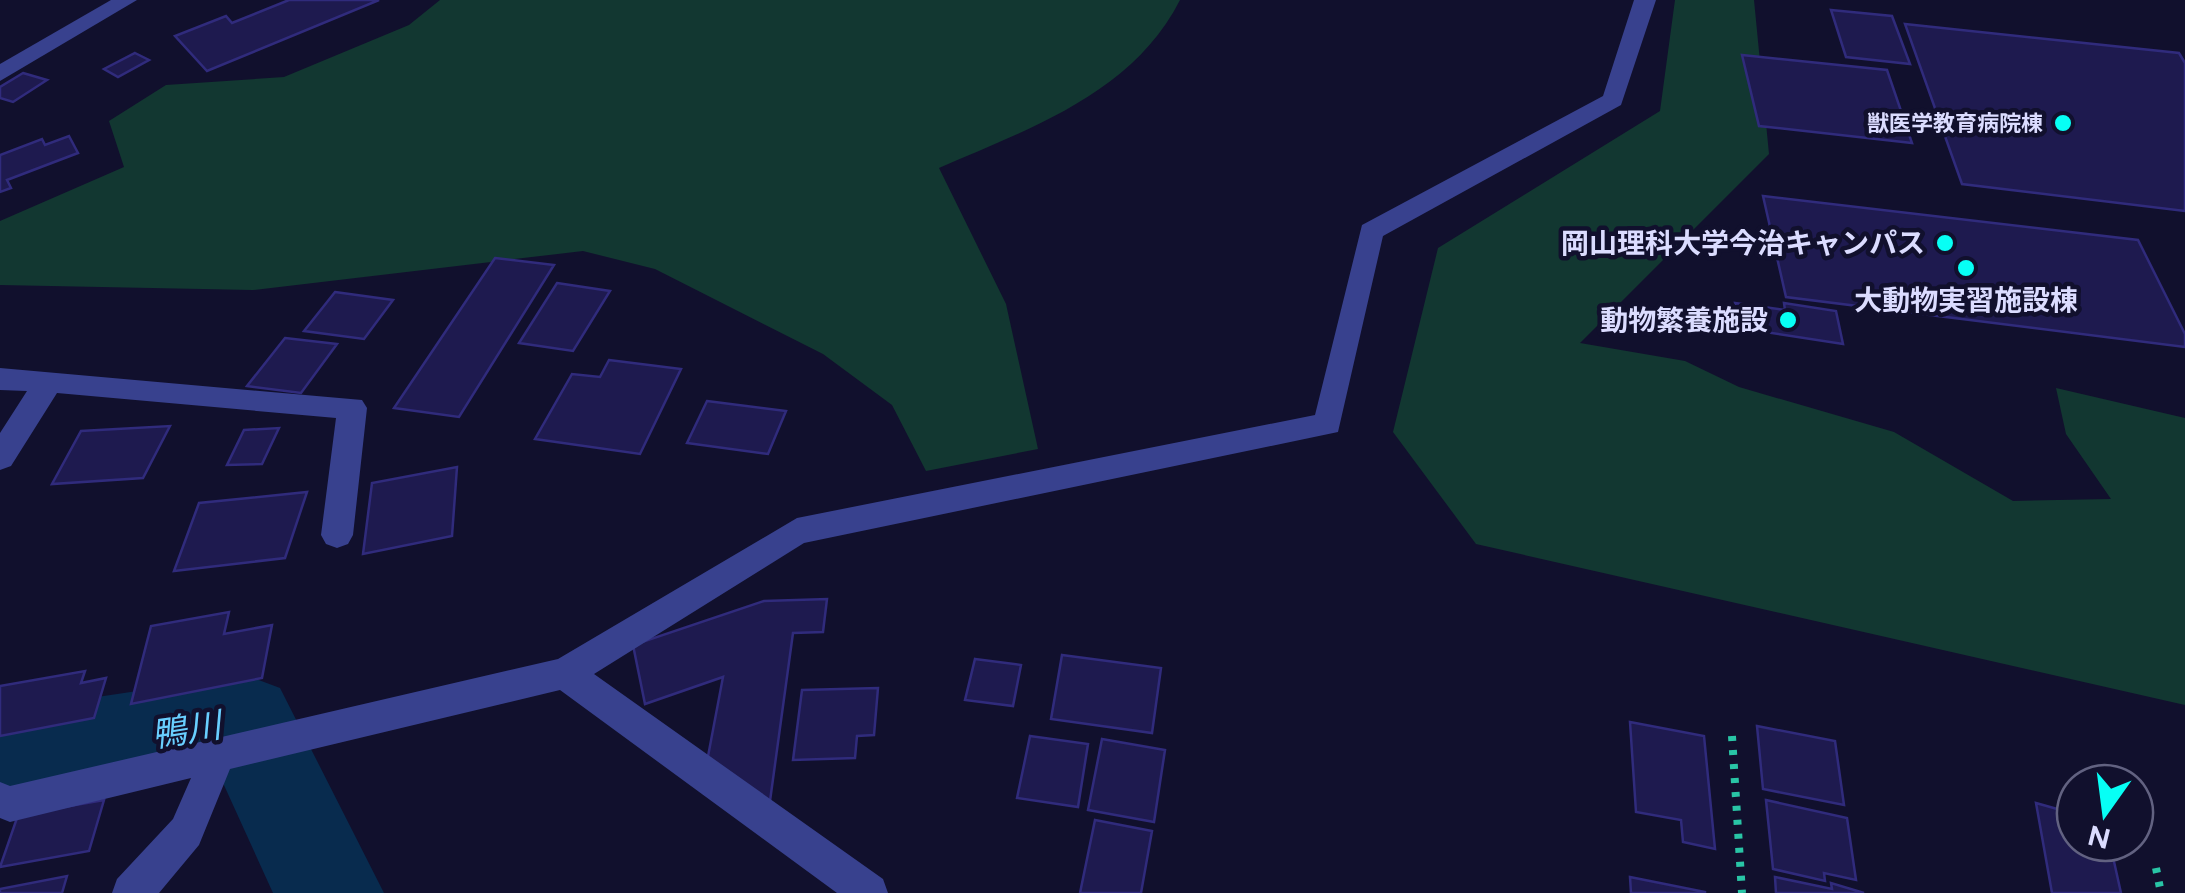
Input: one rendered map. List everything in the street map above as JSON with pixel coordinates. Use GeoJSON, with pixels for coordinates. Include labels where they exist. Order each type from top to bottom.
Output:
{"type":"FeatureCollection","features":[{"type":"Feature","properties":{"kind":"street"},"geometry":{"type":"LineString","coordinates":[[0,74],[126,0]]}},
{"type":"Feature","properties":{"kind":"street"},"geometry":{"type":"LineString","coordinates":[[0,800],[10,804],[565,673],[797,531],[1328,424],[1371,231],[1613,100],[1645,0]]}},
{"type":"Feature","properties":{"kind":"street"},"geometry":{"type":"LineString","coordinates":[[0,379],[352,408],[337,535]]}},
{"type":"Feature","properties":{"kind":"street"},"geometry":{"type":"LineString","coordinates":[[0,458],[50,381]]}},
{"type":"Feature","properties":{"kind":"street"},"geometry":{"type":"LineString","coordinates":[[565,673],[869,893]]}},
{"type":"Feature","properties":{"kind":"street"},"geometry":{"type":"LineString","coordinates":[[131,893],[176,852],[200,810],[216,754]]}},
{"type":"Feature","properties":{"kind":"path"},"geometry":{"type":"LineString","coordinates":[[1732,736],[1742,893]]}},
{"type":"Feature","properties":{"kind":"path"},"geometry":{"type":"LineString","coordinates":[[2156,868],[2161,893]]}},
{"type":"Feature","properties":{"kind":"green space"},"geometry":{"type":"Polygon","coordinates":[[[440,0],[1180,0],[1160,32],[1107,84],[1042,122],[939,168],[1006,304],[1038,449],[926,471],[892,405],[823,354],[655,269],[583,251],[253,290],[0,285],[0,221],[124,167],[109,121],[166,85],[284,77],[409,25],[440,0]]]}},
{"type":"Feature","properties":{"kind":"green space"},"geometry":{"type":"Polygon","coordinates":[[[1675,0],[1754,0],[1769,154],[1580,343],[1685,361],[1739,387],[1894,432],[2013,501],[2111,499],[2066,434],[2056,388],[2185,418],[2185,705],[1476,544],[1393,432],[1438,248],[1660,111],[1675,0]]]}},
{"type":"Feature","properties":{"kind":"building"},"geometry":{"type":"Polygon","coordinates":[[[289,0],[379,0],[207,71],[175,36],[226,16],[232,23],[289,0]]]}},
{"type":"Feature","properties":{"kind":"building"},"geometry":{"type":"Polygon","coordinates":[[[1831,10],[1892,16],[1910,64],[1846,57],[1831,10]]]}},
{"type":"Feature","properties":{"kind":"building","name":"獣医学教育病院棟"},"geometry":{"type":"Polygon","coordinates":[[[1905,24],[2179,53],[2185,63],[2185,211],[1962,184],[1905,24]]]}},
{"type":"Feature","properties":{"kind":"building"},"geometry":{"type":"Polygon","coordinates":[[[135,53],[149,60],[118,77],[104,69],[135,53]]]}},
{"type":"Feature","properties":{"kind":"building"},"geometry":{"type":"Polygon","coordinates":[[[1742,55],[1887,70],[1912,143],[1759,126],[1742,55]]]}},
{"type":"Feature","properties":{"kind":"building"},"geometry":{"type":"Polygon","coordinates":[[[23,73],[47,80],[13,102],[0,98],[0,87],[23,73]]]}},
{"type":"Feature","properties":{"kind":"building"},"geometry":{"type":"Polygon","coordinates":[[[69,136],[78,153],[7,180],[11,188],[0,192],[0,155],[42,139],[45,145],[69,136]]]}},
{"type":"Feature","properties":{"kind":"building","name":"大動物実習施設棟"},"geometry":{"type":"Polygon","coordinates":[[[1763,196],[2138,240],[2185,334],[2185,347],[1786,297],[1763,196]]]}},
{"type":"Feature","properties":{"kind":"building"},"geometry":{"type":"Polygon","coordinates":[[[495,258],[554,265],[459,417],[394,408],[495,258]]]}},
{"type":"Feature","properties":{"kind":"building"},"geometry":{"type":"Polygon","coordinates":[[[557,283],[610,291],[573,351],[519,343],[557,283]]]}},
{"type":"Feature","properties":{"kind":"building"},"geometry":{"type":"Polygon","coordinates":[[[335,292],[393,300],[364,339],[304,331],[335,292]]]}},
{"type":"Feature","properties":{"kind":"building","name":"動物繁養施設"},"geometry":{"type":"Polygon","coordinates":[[[1735,303],[1785,310],[1784,303],[1836,311],[1843,344],[1739,328],[1735,303]]]}},
{"type":"Feature","properties":{"kind":"building"},"geometry":{"type":"Polygon","coordinates":[[[285,338],[337,344],[301,393],[247,386],[285,338]]]}},
{"type":"Feature","properties":{"kind":"building"},"geometry":{"type":"Polygon","coordinates":[[[609,360],[681,369],[640,454],[535,439],[572,374],[600,377],[609,360]]]}},
{"type":"Feature","properties":{"kind":"building"},"geometry":{"type":"Polygon","coordinates":[[[707,401],[786,411],[768,454],[687,443],[707,401]]]}},
{"type":"Feature","properties":{"kind":"building"},"geometry":{"type":"Polygon","coordinates":[[[170,426],[143,478],[52,484],[81,431],[170,426]]]}},
{"type":"Feature","properties":{"kind":"building"},"geometry":{"type":"Polygon","coordinates":[[[279,428],[262,464],[227,465],[244,430],[279,428]]]}},
{"type":"Feature","properties":{"kind":"building"},"geometry":{"type":"Polygon","coordinates":[[[457,467],[452,536],[363,554],[372,483],[457,467]]]}},
{"type":"Feature","properties":{"kind":"building"},"geometry":{"type":"Polygon","coordinates":[[[307,492],[285,558],[174,571],[199,503],[307,492]]]}},
{"type":"Feature","properties":{"kind":"building"},"geometry":{"type":"Polygon","coordinates":[[[827,599],[823,632],[793,633],[770,801],[706,767],[723,677],[645,704],[633,645],[764,601],[827,599]]]}},
{"type":"Feature","properties":{"kind":"building"},"geometry":{"type":"Polygon","coordinates":[[[229,612],[224,634],[272,625],[262,678],[131,704],[151,626],[229,612]]]}},
{"type":"Feature","properties":{"kind":"building"},"geometry":{"type":"Polygon","coordinates":[[[1062,655],[1161,668],[1152,733],[1051,719],[1062,655]]]}},
{"type":"Feature","properties":{"kind":"building"},"geometry":{"type":"Polygon","coordinates":[[[975,659],[1021,665],[1013,706],[965,700],[975,659]]]}},
{"type":"Feature","properties":{"kind":"building"},"geometry":{"type":"Polygon","coordinates":[[[85,671],[81,683],[106,678],[94,718],[0,736],[0,686],[85,671]]]}},
{"type":"Feature","properties":{"kind":"building"},"geometry":{"type":"Polygon","coordinates":[[[878,688],[874,735],[857,736],[855,758],[793,760],[802,690],[878,688]]]}},
{"type":"Feature","properties":{"kind":"building"},"geometry":{"type":"Polygon","coordinates":[[[1630,722],[1704,736],[1715,849],[1683,842],[1681,820],[1636,812],[1630,722]]]}},
{"type":"Feature","properties":{"kind":"building"},"geometry":{"type":"Polygon","coordinates":[[[1757,726],[1835,741],[1844,805],[1763,789],[1757,726]]]}},
{"type":"Feature","properties":{"kind":"building"},"geometry":{"type":"Polygon","coordinates":[[[1030,736],[1088,744],[1078,807],[1017,798],[1030,736]]]}},
{"type":"Feature","properties":{"kind":"building"},"geometry":{"type":"Polygon","coordinates":[[[1102,739],[1165,750],[1154,822],[1088,810],[1102,739]]]}},
{"type":"Feature","properties":{"kind":"building"},"geometry":{"type":"Polygon","coordinates":[[[104,800],[89,851],[0,867],[18,815],[104,800]]]}},
{"type":"Feature","properties":{"kind":"building"},"geometry":{"type":"Polygon","coordinates":[[[1766,800],[1847,818],[1856,880],[1824,873],[1825,881],[1773,869],[1766,800]]]}},
{"type":"Feature","properties":{"kind":"building"},"geometry":{"type":"Polygon","coordinates":[[[2036,803],[2055,808],[2055,863],[2114,863],[2121,893],[2052,893],[2036,803]]]}},
{"type":"Feature","properties":{"kind":"building"},"geometry":{"type":"Polygon","coordinates":[[[1095,820],[1152,831],[1141,893],[1080,893],[1095,820]]]}},
{"type":"Feature","properties":{"kind":"building"},"geometry":{"type":"Polygon","coordinates":[[[67,876],[62,893],[0,893],[0,889],[67,876]]]}},
{"type":"Feature","properties":{"kind":"building"},"geometry":{"type":"Polygon","coordinates":[[[1630,877],[1705,892],[1705,893],[1631,893],[1630,877]]]}},
{"type":"Feature","properties":{"kind":"building"},"geometry":{"type":"Polygon","coordinates":[[[1775,877],[1832,889],[1831,883],[1864,893],[1776,893],[1775,877]]]}},
{"type":"Feature","properties":{"kind":"waterway","name":"鴨川"},"geometry":{"type":"LineString","coordinates":[[0,768],[50,752],[245,721],[329,893]]}},
{"type":"Feature","properties":{"kind":"place","name":"獣医学教育病院棟"},"geometry":{"type":"Point","coordinates":[2063,123]}},
{"type":"Feature","properties":{"kind":"place","name":"岡山理科大学今治キャンパス"},"geometry":{"type":"Point","coordinates":[1945,243]}},
{"type":"Feature","properties":{"kind":"place","name":"大動物実習施設棟"},"geometry":{"type":"Point","coordinates":[1966,268]}},
{"type":"Feature","properties":{"kind":"place","name":"動物繁養施設"},"geometry":{"type":"Point","coordinates":[1788,320]}}]}
